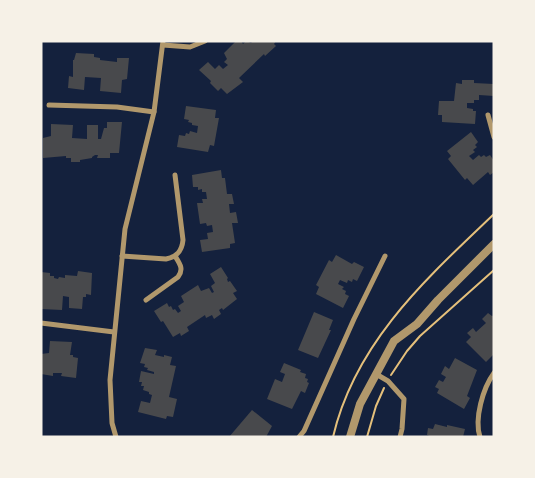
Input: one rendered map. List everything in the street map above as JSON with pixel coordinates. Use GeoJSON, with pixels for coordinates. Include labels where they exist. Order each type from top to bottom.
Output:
{"type":"FeatureCollection","features":[{"type":"Feature","properties":{"kind":"street"},"geometry":{"type":"LineString","coordinates":[[116,437],[112,423],[110,380],[125,229],[154,112],[163,43],[190,47],[205,41]]}},
{"type":"Feature","properties":{"kind":"street"},"geometry":{"type":"LineString","coordinates":[[50,106],[117,107],[154,112]]}},
{"type":"Feature","properties":{"kind":"street"},"geometry":{"type":"LineString","coordinates":[[488,115],[494,137]]}},
{"type":"Feature","properties":{"kind":"street"},"geometry":{"type":"LineString","coordinates":[[122,256],[166,258],[175,256],[182,248],[183,240],[175,174]]}},
{"type":"Feature","properties":{"kind":"street"},"geometry":{"type":"LineString","coordinates":[[350,437],[360,404],[394,341],[417,324],[438,300],[494,244]]}},
{"type":"Feature","properties":{"kind":"street"},"geometry":{"type":"LineString","coordinates":[[146,300],[182,272],[175,256]]}},
{"type":"Feature","properties":{"kind":"street"},"geometry":{"type":"LineString","coordinates":[[299,437],[304,431],[354,319],[385,256]]}},
{"type":"Feature","properties":{"kind":"street"},"geometry":{"type":"LineString","coordinates":[[41,323],[114,332]]}},
{"type":"Feature","properties":{"kind":"street"},"geometry":{"type":"LineString","coordinates":[[480,437],[478,431],[482,397],[486,384],[494,373]]}},
{"type":"Feature","properties":{"kind":"street"},"geometry":{"type":"LineString","coordinates":[[376,374],[388,381],[404,399],[400,437]]}},
{"type":"Feature","properties":{"kind":"path"},"geometry":{"type":"LineString","coordinates":[[333,437],[354,376],[374,343],[400,309],[439,267],[494,214]]}},
{"type":"Feature","properties":{"kind":"path"},"geometry":{"type":"LineString","coordinates":[[367,437],[376,406],[388,381],[407,351],[420,336],[494,270]]}},
{"type":"Feature","properties":{"kind":"building"},"geometry":{"type":"Polygon","coordinates":[[[236,41],[241,41],[243,44],[246,41],[251,43],[253,41],[276,41],[274,44],[276,46],[265,56],[264,54],[239,78],[243,82],[227,94],[221,88],[218,91],[210,83],[211,81],[199,70],[208,62],[215,69],[219,65],[223,69],[228,65],[224,62],[227,59],[224,53],[236,41]]]}},
{"type":"Feature","properties":{"kind":"building"},"geometry":{"type":"Polygon","coordinates":[[[76,53],[94,54],[94,57],[100,58],[100,60],[117,62],[117,58],[129,58],[127,79],[122,80],[121,93],[100,91],[101,78],[85,77],[84,90],[68,88],[69,76],[73,77],[73,60],[76,53]]]}},
{"type":"Feature","properties":{"kind":"building"},"geometry":{"type":"Polygon","coordinates":[[[462,80],[494,84],[494,96],[479,95],[479,100],[474,100],[474,103],[467,103],[467,108],[476,111],[475,124],[442,122],[442,115],[438,115],[439,101],[454,101],[456,83],[462,84],[462,80]]]}},
{"type":"Feature","properties":{"kind":"building"},"geometry":{"type":"Polygon","coordinates":[[[186,106],[216,110],[215,118],[219,118],[214,146],[210,145],[208,152],[177,147],[179,135],[185,136],[190,131],[197,133],[198,126],[192,125],[192,123],[188,122],[189,120],[184,119],[186,106]]]}},
{"type":"Feature","properties":{"kind":"building"},"geometry":{"type":"Polygon","coordinates":[[[107,122],[122,122],[119,153],[110,153],[110,158],[97,158],[98,155],[95,155],[92,158],[80,160],[80,162],[71,162],[71,158],[66,158],[66,156],[43,158],[43,138],[51,136],[51,124],[73,125],[72,138],[87,139],[87,125],[98,125],[98,139],[101,139],[104,128],[107,128],[107,122]]]}},
{"type":"Feature","properties":{"kind":"building"},"geometry":{"type":"Polygon","coordinates":[[[471,132],[478,142],[475,145],[477,147],[473,150],[475,152],[469,156],[473,160],[479,155],[486,157],[490,155],[494,161],[494,172],[490,175],[488,172],[473,185],[467,178],[465,180],[448,159],[451,156],[447,151],[471,132]]]}},
{"type":"Feature","properties":{"kind":"building"},"geometry":{"type":"Polygon","coordinates":[[[221,170],[222,178],[225,178],[227,194],[232,194],[234,204],[229,204],[230,213],[236,212],[238,223],[232,223],[235,243],[230,244],[230,248],[202,252],[200,240],[208,239],[207,233],[213,232],[212,225],[200,224],[197,203],[203,203],[202,199],[207,199],[206,192],[202,192],[202,189],[198,190],[198,187],[193,187],[192,175],[221,170]]]}},
{"type":"Feature","properties":{"kind":"building"},"geometry":{"type":"Polygon","coordinates":[[[336,255],[352,264],[354,262],[364,267],[357,281],[353,279],[352,282],[348,280],[347,283],[340,280],[338,284],[344,287],[342,289],[349,296],[343,308],[316,294],[319,287],[316,285],[329,260],[332,262],[336,255]]]}},
{"type":"Feature","properties":{"kind":"building"},"geometry":{"type":"Polygon","coordinates":[[[221,267],[228,278],[228,282],[230,281],[237,291],[233,293],[237,299],[223,310],[222,308],[219,310],[221,314],[214,319],[212,315],[206,318],[205,315],[187,327],[189,331],[181,336],[180,333],[173,337],[154,311],[167,303],[169,307],[171,306],[178,313],[181,311],[178,306],[184,302],[181,296],[198,285],[201,291],[209,288],[212,293],[214,292],[211,286],[215,283],[210,274],[221,267]]]}},
{"type":"Feature","properties":{"kind":"building"},"geometry":{"type":"Polygon","coordinates":[[[78,271],[92,273],[91,295],[86,294],[86,297],[83,297],[82,309],[69,308],[69,297],[63,296],[62,310],[41,309],[41,272],[50,273],[50,276],[58,279],[59,277],[65,278],[65,275],[77,276],[78,271]]]}},
{"type":"Feature","properties":{"kind":"building"},"geometry":{"type":"Polygon","coordinates":[[[314,312],[333,320],[329,330],[331,330],[318,358],[298,350],[314,312]]]}},
{"type":"Feature","properties":{"kind":"building"},"geometry":{"type":"Polygon","coordinates":[[[488,313],[492,316],[494,315],[494,354],[486,362],[466,342],[471,337],[467,333],[473,328],[476,332],[486,323],[482,319],[488,313]]]}},
{"type":"Feature","properties":{"kind":"building"},"geometry":{"type":"Polygon","coordinates":[[[50,341],[72,342],[70,355],[78,358],[76,378],[61,376],[62,373],[53,373],[53,376],[41,374],[41,354],[49,353],[50,341]]]}},
{"type":"Feature","properties":{"kind":"building"},"geometry":{"type":"Polygon","coordinates":[[[145,348],[157,350],[155,355],[172,357],[170,365],[176,366],[169,397],[177,399],[173,417],[167,416],[166,419],[138,412],[141,401],[150,403],[152,395],[143,390],[142,382],[139,382],[141,371],[154,374],[154,372],[144,367],[145,364],[140,363],[145,348]]]}},
{"type":"Feature","properties":{"kind":"building"},"geometry":{"type":"Polygon","coordinates":[[[455,358],[477,370],[467,396],[470,398],[464,409],[437,393],[439,389],[435,387],[439,380],[443,382],[446,377],[441,374],[445,366],[449,369],[455,358]]]}},
{"type":"Feature","properties":{"kind":"building"},"geometry":{"type":"Polygon","coordinates":[[[284,363],[306,374],[305,378],[308,379],[307,382],[309,383],[305,393],[301,391],[292,409],[267,399],[275,379],[282,382],[285,374],[280,372],[284,363]]]}},
{"type":"Feature","properties":{"kind":"building"},"geometry":{"type":"Polygon","coordinates":[[[252,410],[272,426],[266,437],[229,437],[252,410]]]}},
{"type":"Feature","properties":{"kind":"building"},"geometry":{"type":"Polygon","coordinates":[[[435,424],[465,429],[463,437],[432,437],[427,435],[428,428],[433,429],[435,424]]]}}]}
